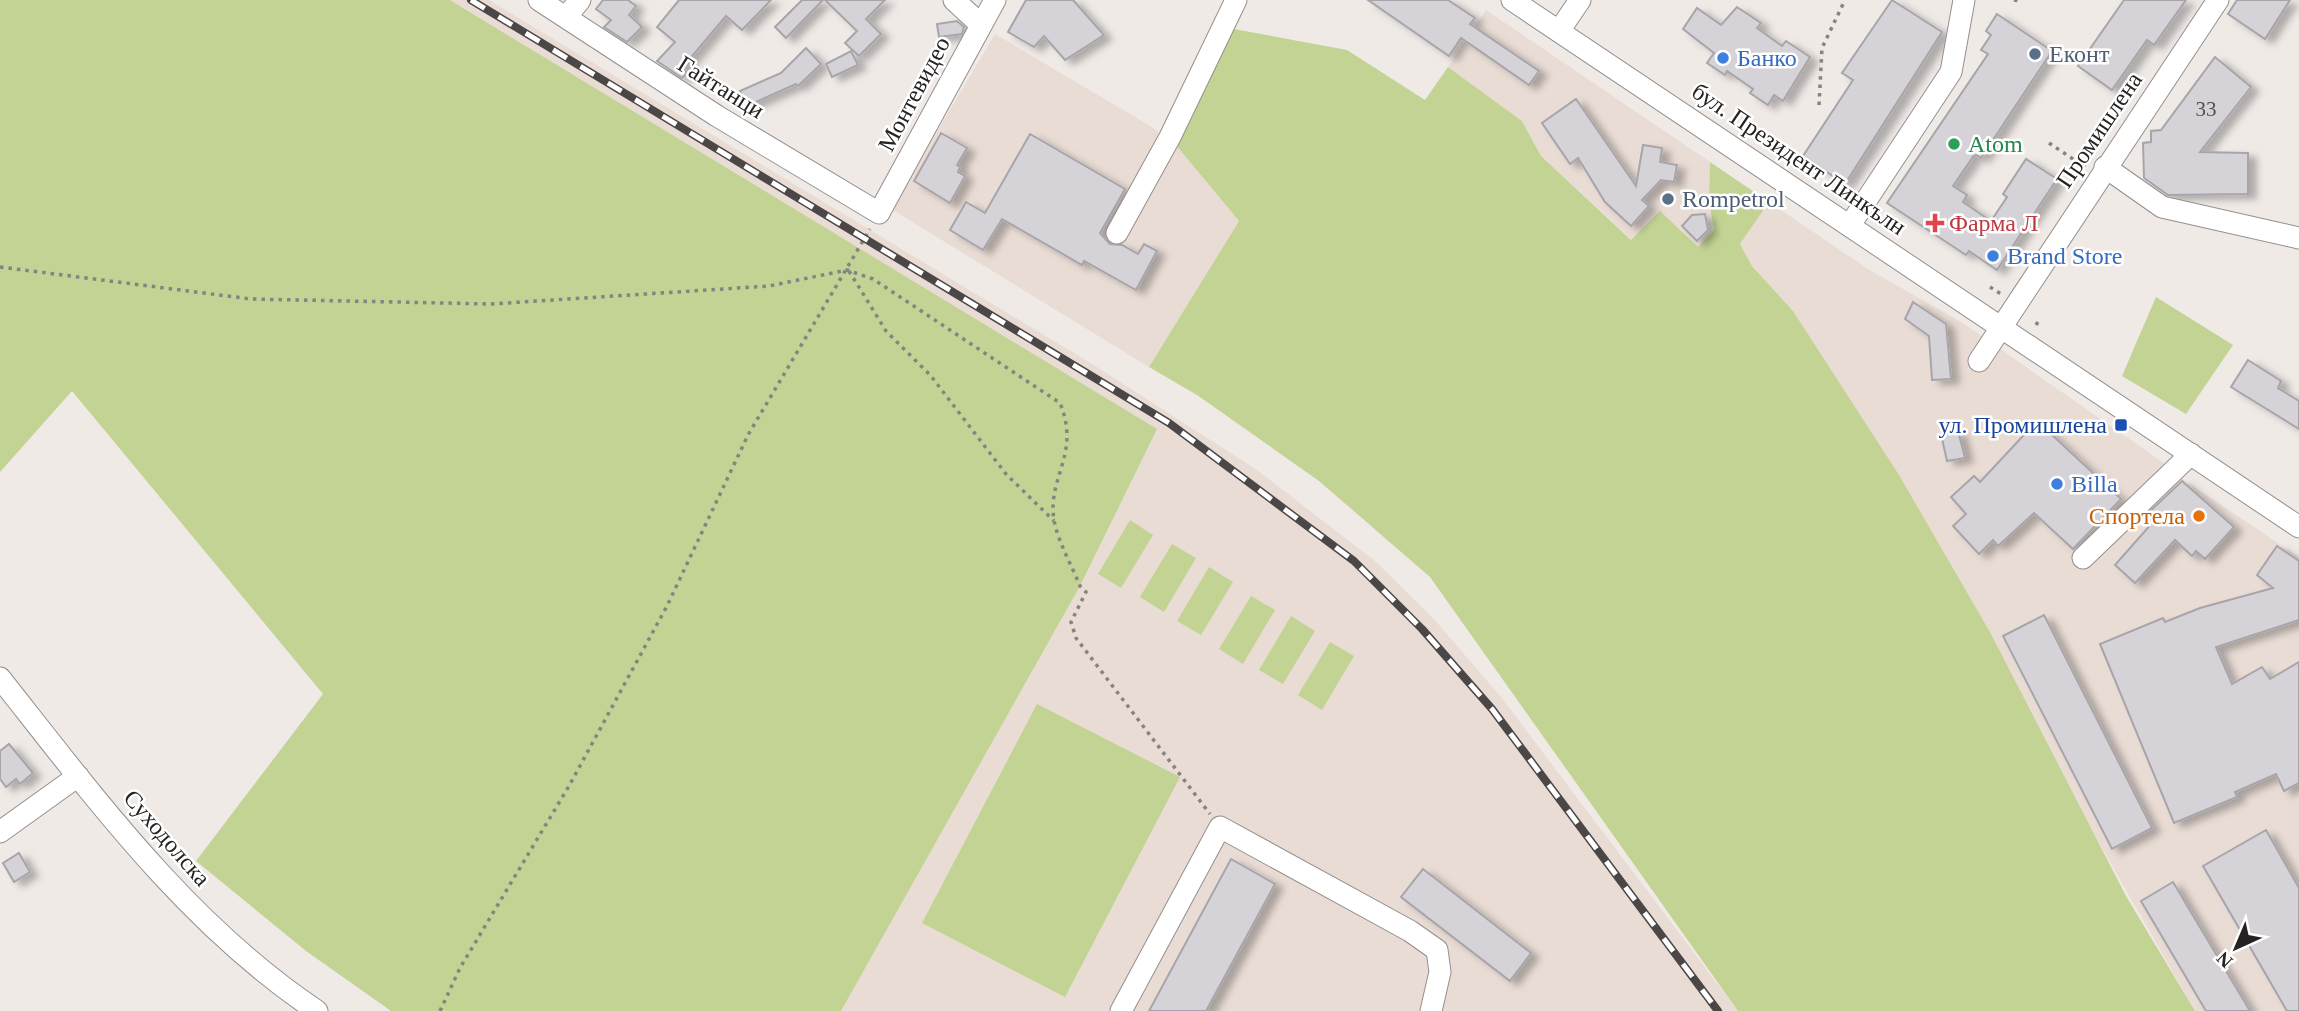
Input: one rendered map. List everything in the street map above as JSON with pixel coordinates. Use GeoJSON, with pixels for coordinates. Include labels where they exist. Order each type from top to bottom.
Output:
{"type":"FeatureCollection","features":[{"type":"Feature","properties":{"kind":"street","name":"Гайтанци"},"geometry":{"type":"LineString","coordinates":[[539,0],[695,103],[879,213]]}},
{"type":"Feature","properties":{"kind":"street"},"geometry":{"type":"LineString","coordinates":[[566,17],[580,0]]}},
{"type":"Feature","properties":{"kind":"street"},"geometry":{"type":"LineString","coordinates":[[954,0],[981,25]]}},
{"type":"Feature","properties":{"kind":"street","name":"Монтевидео"},"geometry":{"type":"LineString","coordinates":[[879,213],[995,0]]}},
{"type":"Feature","properties":{"kind":"street"},"geometry":{"type":"LineString","coordinates":[[1117,233],[1170,137],[1236,0]]}},
{"type":"Feature","properties":{"kind":"street","name":"бул. Президент Линкълн"},"geometry":{"type":"LineString","coordinates":[[1513,0],[2299,527]]}},
{"type":"Feature","properties":{"kind":"street"},"geometry":{"type":"LineString","coordinates":[[1559,31],[1580,0]]}},
{"type":"Feature","properties":{"kind":"street"},"geometry":{"type":"LineString","coordinates":[[1850,225],[1951,72],[1964,0]]}},
{"type":"Feature","properties":{"kind":"street","name":"Промишлена"},"geometry":{"type":"LineString","coordinates":[[1979,361],[2102,171],[2218,0]]}},
{"type":"Feature","properties":{"kind":"street"},"geometry":{"type":"LineString","coordinates":[[2102,171],[2162,207],[2299,238]]}},
{"type":"Feature","properties":{"kind":"street"},"geometry":{"type":"LineString","coordinates":[[2082,558],[2191,454]]}},
{"type":"Feature","properties":{"kind":"street","name":"Суходолска"},"geometry":{"type":"LineString","coordinates":[[0,678],[78,776],[165,878],[222,937],[308,1008]]}},
{"type":"Feature","properties":{"kind":"street"},"geometry":{"type":"LineString","coordinates":[[0,832],[78,776]]}},
{"type":"Feature","properties":{"kind":"street"},"geometry":{"type":"LineString","coordinates":[[1121,1011],[1220,827],[1410,931],[1437,950],[1440,972],[1431,1011]]}},
{"type":"Feature","properties":{"kind":"path"},"geometry":{"type":"LineString","coordinates":[[1819,105],[1822,48],[1845,0]]}},
{"type":"Feature","properties":{"kind":"path"},"geometry":{"type":"LineString","coordinates":[[2049,143],[2102,171]]}},
{"type":"Feature","properties":{"kind":"path"},"geometry":{"type":"LineString","coordinates":[[440,1011],[460,968],[569,786],[667,606],[748,435],[864,239]]}},
{"type":"Feature","properties":{"kind":"path"},"geometry":{"type":"LineString","coordinates":[[0,267],[251,299],[491,304],[769,286],[847,270],[873,279],[1060,403],[1068,433],[1066,457],[1054,495],[1054,521],[1080,586],[1086,592],[1071,622],[1076,638],[1220,827]]}},
{"type":"Feature","properties":{"kind":"path"},"geometry":{"type":"LineString","coordinates":[[847,270],[886,331],[931,376],[1006,474],[1054,521]]}},
{"type":"Feature","properties":{"kind":"path"},"geometry":{"type":"LineString","coordinates":[[1990,287],[2003,295]]}},
{"type":"Feature","properties":{"kind":"shaded area"},"geometry":{"type":"Polygon","coordinates":[[[450,0],[489,0],[1097,367],[1257,470],[1375,561],[1433,618],[1501,697],[1738,1011],[841,1011],[1080,586],[1156,429],[450,0]]]}},
{"type":"Feature","properties":{"kind":"shaded area"},"geometry":{"type":"Polygon","coordinates":[[[1486,10],[1710,162],[1709,202],[1714,231],[1698,247],[1632,240],[1541,156],[1522,121],[1448,67],[1486,10]]]}},
{"type":"Feature","properties":{"kind":"shaded area"},"geometry":{"type":"Polygon","coordinates":[[[995,34],[1152,127],[1175,144],[1239,221],[1149,367],[891,209],[995,34]]]}},
{"type":"Feature","properties":{"kind":"shaded area"},"geometry":{"type":"Polygon","coordinates":[[[1769,202],[1868,269],[1963,323],[2168,466],[2178,476],[2299,557],[2299,1011],[2195,1011],[1827,367],[1793,311],[1752,266],[1740,244],[1769,202]]]}},
{"type":"Feature","properties":{"kind":"green space"},"geometry":{"type":"Polygon","coordinates":[[[0,0],[450,0],[1157,429],[1080,586],[841,1011],[391,1011],[306,951],[196,861],[323,694],[72,391],[0,472],[0,0]]]}},
{"type":"Feature","properties":{"kind":"green space"},"geometry":{"type":"Polygon","coordinates":[[[1234,29],[1347,50],[1425,100],[1448,67],[1522,121],[1541,156],[1631,240],[1660,211],[1698,247],[1714,230],[1709,202],[1710,162],[1769,202],[1740,244],[1752,266],[1793,311],[1899,475],[1991,634],[2126,896],[2195,1011],[1738,1011],[1430,577],[1319,481],[1197,395],[1149,367],[1239,221],[1175,144],[1234,29]]]}},
{"type":"Feature","properties":{"kind":"green space"},"geometry":{"type":"Polygon","coordinates":[[[2156,297],[2233,345],[2186,414],[2122,376],[2156,297]]]}},
{"type":"Feature","properties":{"kind":"green space"},"geometry":{"type":"Polygon","coordinates":[[[1130,520],[1153,535],[1121,588],[1098,574],[1130,520]]]}},
{"type":"Feature","properties":{"kind":"green space"},"geometry":{"type":"Polygon","coordinates":[[[1172,544],[1196,558],[1164,612],[1140,597],[1172,544]]]}},
{"type":"Feature","properties":{"kind":"green space"},"geometry":{"type":"Polygon","coordinates":[[[1209,567],[1233,582],[1201,635],[1177,621],[1209,567]]]}},
{"type":"Feature","properties":{"kind":"green space"},"geometry":{"type":"Polygon","coordinates":[[[1251,596],[1275,610],[1243,664],[1219,649],[1251,596]]]}},
{"type":"Feature","properties":{"kind":"green space"},"geometry":{"type":"Polygon","coordinates":[[[1291,616],[1315,631],[1283,684],[1259,670],[1291,616]]]}},
{"type":"Feature","properties":{"kind":"green space"},"geometry":{"type":"Polygon","coordinates":[[[1330,642],[1354,656],[1322,710],[1298,695],[1330,642]]]}},
{"type":"Feature","properties":{"kind":"green space"},"geometry":{"type":"Polygon","coordinates":[[[1037,704],[1180,777],[1065,997],[922,923],[1037,704]]]}},
{"type":"Feature","properties":{"kind":"building"},"geometry":{"type":"Polygon","coordinates":[[[603,0],[628,0],[636,6],[629,15],[642,27],[627,42],[604,27],[611,20],[596,9],[603,0]]]}},
{"type":"Feature","properties":{"kind":"building"},"geometry":{"type":"Polygon","coordinates":[[[679,0],[771,0],[742,30],[726,16],[682,68],[687,73],[682,78],[657,61],[675,42],[657,27],[679,0]]]}},
{"type":"Feature","properties":{"kind":"building"},"geometry":{"type":"Polygon","coordinates":[[[802,0],[823,0],[786,38],[775,27],[802,0]]]}},
{"type":"Feature","properties":{"kind":"building"},"geometry":{"type":"Polygon","coordinates":[[[825,0],[885,0],[866,19],[881,34],[859,56],[845,43],[857,31],[825,0]]]}},
{"type":"Feature","properties":{"kind":"building"},"geometry":{"type":"Polygon","coordinates":[[[1026,0],[1073,0],[1104,35],[1065,60],[1044,36],[1034,47],[1008,32],[1026,0]]]}},
{"type":"Feature","properties":{"kind":"building"},"geometry":{"type":"Polygon","coordinates":[[[1368,0],[1448,0],[1475,18],[1470,24],[1539,71],[1529,85],[1461,38],[1449,56],[1368,0]]]}},
{"type":"Feature","properties":{"kind":"building"},"geometry":{"type":"Polygon","coordinates":[[[1892,0],[1942,32],[1845,184],[1803,156],[1853,80],[1842,73],[1892,0]]]}},
{"type":"Feature","properties":{"kind":"building"},"geometry":{"type":"Polygon","coordinates":[[[2124,0],[2186,0],[2154,45],[2147,40],[2112,90],[2078,66],[2124,0]]]}},
{"type":"Feature","properties":{"kind":"building"},"geometry":{"type":"Polygon","coordinates":[[[2237,0],[2290,0],[2265,39],[2228,14],[2237,0]]]}},
{"type":"Feature","properties":{"kind":"building"},"geometry":{"type":"Polygon","coordinates":[[[1737,7],[1761,23],[1757,28],[1782,46],[1786,41],[1810,57],[1783,101],[1774,95],[1768,105],[1750,93],[1753,89],[1727,71],[1725,75],[1707,63],[1714,53],[1683,29],[1697,8],[1721,25],[1737,7]]]}},
{"type":"Feature","properties":{"kind":"building"},"geometry":{"type":"Polygon","coordinates":[[[1997,14],[2052,51],[1981,158],[1975,154],[1953,186],[1967,195],[1963,202],[1991,221],[2007,197],[2003,194],[2026,159],[2057,179],[1997,270],[1969,251],[1966,255],[1887,203],[1988,54],[1981,50],[1991,35],[1986,31],[1997,14]]]}},
{"type":"Feature","properties":{"kind":"building"},"geometry":{"type":"Polygon","coordinates":[[[957,21],[964,27],[962,34],[939,37],[937,24],[957,21]]]}},
{"type":"Feature","properties":{"kind":"building"},"geometry":{"type":"Polygon","coordinates":[[[806,48],[821,64],[798,86],[796,84],[747,106],[740,91],[781,73],[806,48]]]}},
{"type":"Feature","properties":{"kind":"building"},"geometry":{"type":"Polygon","coordinates":[[[851,51],[858,65],[832,77],[826,64],[851,51]]]}},
{"type":"Feature","properties":{"kind":"building"},"geometry":{"type":"Polygon","coordinates":[[[2215,57],[2251,87],[2200,152],[2248,153],[2248,194],[2168,195],[2144,178],[2143,143],[2151,142],[2151,131],[2161,130],[2215,57]]]}},
{"type":"Feature","properties":{"kind":"building"},"geometry":{"type":"Polygon","coordinates":[[[1576,99],[1636,186],[1643,145],[1662,148],[1660,162],[1677,165],[1674,182],[1661,180],[1642,200],[1649,206],[1631,226],[1605,202],[1578,158],[1570,164],[1542,123],[1576,99]]]}},
{"type":"Feature","properties":{"kind":"building"},"geometry":{"type":"Polygon","coordinates":[[[941,133],[967,148],[957,165],[960,167],[958,172],[965,176],[950,203],[914,181],[941,133]]]}},
{"type":"Feature","properties":{"kind":"building"},"geometry":{"type":"Polygon","coordinates":[[[1030,134],[1125,189],[1100,233],[1110,244],[1122,245],[1138,254],[1144,244],[1157,251],[1136,290],[1084,261],[1082,265],[1002,219],[983,250],[950,230],[966,202],[985,213],[1030,134]]]}},
{"type":"Feature","properties":{"kind":"building"},"geometry":{"type":"Polygon","coordinates":[[[1705,214],[1708,230],[1697,241],[1682,226],[1692,215],[1705,214]]]}},
{"type":"Feature","properties":{"kind":"building"},"geometry":{"type":"Polygon","coordinates":[[[1913,302],[1946,324],[1951,379],[1932,380],[1929,336],[1905,319],[1913,302]]]}},
{"type":"Feature","properties":{"kind":"building"},"geometry":{"type":"Polygon","coordinates":[[[2248,360],[2281,381],[2278,388],[2299,401],[2299,429],[2231,387],[2248,360]]]}},
{"type":"Feature","properties":{"kind":"building"},"geometry":{"type":"Polygon","coordinates":[[[2037,421],[2121,499],[2073,549],[2034,513],[1998,546],[1993,540],[1979,554],[1953,526],[1966,514],[1951,497],[1974,476],[1980,482],[2037,421]]]}},
{"type":"Feature","properties":{"kind":"building"},"geometry":{"type":"Polygon","coordinates":[[[1958,431],[1965,458],[1947,461],[1941,434],[1958,431]]]}},
{"type":"Feature","properties":{"kind":"building"},"geometry":{"type":"Polygon","coordinates":[[[2182,481],[2234,527],[2205,559],[2196,551],[2192,556],[2175,540],[2135,583],[2115,565],[2153,522],[2146,515],[2182,481]]]}},
{"type":"Feature","properties":{"kind":"building"},"geometry":{"type":"Polygon","coordinates":[[[2277,546],[2299,561],[2299,620],[2216,647],[2232,684],[2262,667],[2270,679],[2299,662],[2299,783],[2284,791],[2276,774],[2235,792],[2237,797],[2174,823],[2100,644],[2163,618],[2165,622],[2200,608],[2273,588],[2257,575],[2277,546]]]}},
{"type":"Feature","properties":{"kind":"building"},"geometry":{"type":"Polygon","coordinates":[[[2044,615],[2152,828],[2112,849],[2003,636],[2044,615]]]}},
{"type":"Feature","properties":{"kind":"building"},"geometry":{"type":"Polygon","coordinates":[[[9,744],[33,773],[20,784],[16,779],[6,787],[0,779],[0,751],[9,744]]]}},
{"type":"Feature","properties":{"kind":"building"},"geometry":{"type":"Polygon","coordinates":[[[2266,830],[2299,888],[2299,1011],[2287,1011],[2203,866],[2266,830]]]}},
{"type":"Feature","properties":{"kind":"building"},"geometry":{"type":"Polygon","coordinates":[[[19,853],[30,872],[14,882],[3,863],[19,853]]]}},
{"type":"Feature","properties":{"kind":"building"},"geometry":{"type":"Polygon","coordinates":[[[1231,859],[1275,884],[1206,1011],[1149,1011],[1231,859]]]}},
{"type":"Feature","properties":{"kind":"building"},"geometry":{"type":"Polygon","coordinates":[[[1423,869],[1531,953],[1510,981],[1401,897],[1423,869]]]}},
{"type":"Feature","properties":{"kind":"building"},"geometry":{"type":"Polygon","coordinates":[[[2173,882],[2250,1011],[2206,1011],[2141,901],[2173,882]]]}},
{"type":"Feature","properties":{"kind":"railway"},"geometry":{"type":"LineString","coordinates":[[471,0],[1169,423],[1354,561],[1422,629],[1492,709],[1718,1011]]}},
{"type":"Feature","properties":{"kind":"place","name":"Еконт"},"geometry":{"type":"Point","coordinates":[2035,54]}},
{"type":"Feature","properties":{"kind":"place","name":"Банко"},"geometry":{"type":"Point","coordinates":[1723,58]}},
{"type":"Feature","properties":{"kind":"place","name":"Atom"},"geometry":{"type":"Point","coordinates":[1954,144]}},
{"type":"Feature","properties":{"kind":"place","name":"Rompetrol"},"geometry":{"type":"Point","coordinates":[1668,199]}},
{"type":"Feature","properties":{"kind":"place","name":"Фарма Л"},"geometry":{"type":"Point","coordinates":[1935,223]}},
{"type":"Feature","properties":{"kind":"place","name":"Brand Store"},"geometry":{"type":"Point","coordinates":[1993,256]}},
{"type":"Feature","properties":{"kind":"place","name":"ул. Промишлена"},"geometry":{"type":"Point","coordinates":[2121,425]}},
{"type":"Feature","properties":{"kind":"place","name":"Billa"},"geometry":{"type":"Point","coordinates":[2057,484]}},
{"type":"Feature","properties":{"kind":"place","name":"Спортела"},"geometry":{"type":"Point","coordinates":[2199,516]}}]}
